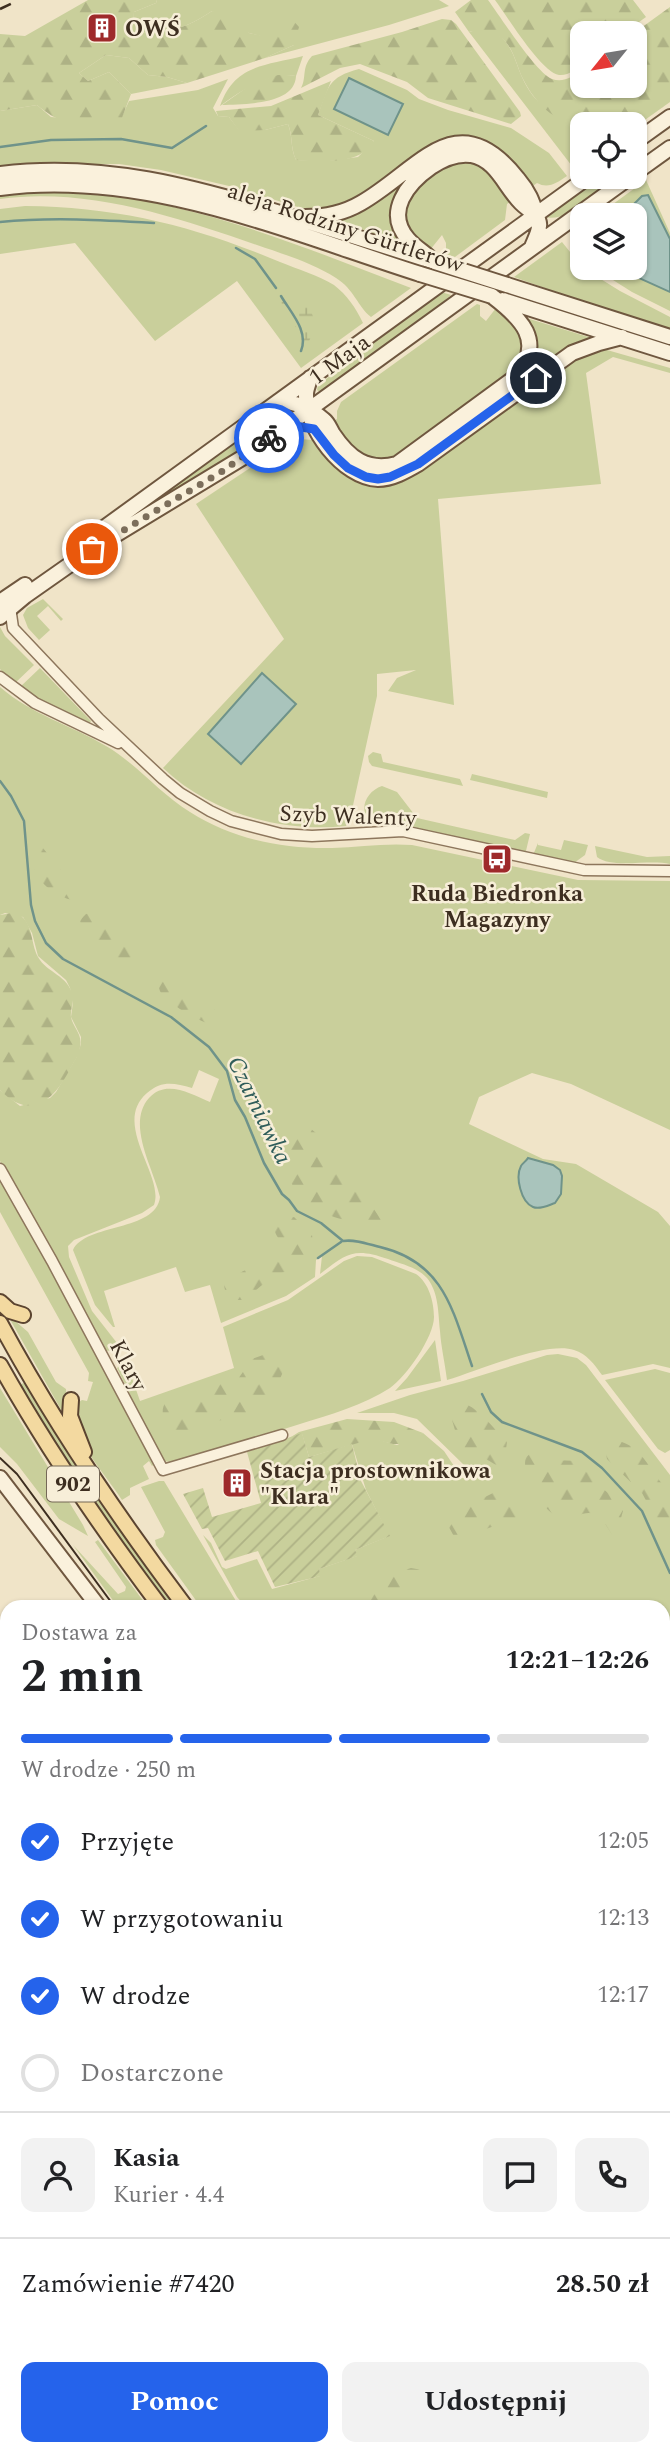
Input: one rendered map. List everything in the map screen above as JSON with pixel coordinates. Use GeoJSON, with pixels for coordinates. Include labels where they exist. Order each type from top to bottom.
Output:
{"type":"FeatureCollection","features":[{"type":"Feature","properties":{"kind":"main road"},"geometry":{"type":"LineString","coordinates":[[647,133],[670,117]]}},
{"type":"Feature","properties":{"kind":"main road"},"geometry":{"type":"LineString","coordinates":[[293,217],[321,217],[342,212],[361,204],[428,154],[452,144],[476,145],[488,149],[503,160],[536,215],[540,225],[531,248]]}},
{"type":"Feature","properties":{"kind":"main road"},"geometry":{"type":"LineString","coordinates":[[647,164],[670,148]]}},
{"type":"Feature","properties":{"kind":"main road"},"geometry":{"type":"LineString","coordinates":[[435,262],[408,240],[399,214],[403,194],[414,180],[449,157],[471,155],[482,159],[525,198],[558,198]]}},
{"type":"Feature","properties":{"kind":"main road","name":"aleja Rodziny Gürtlerów"},"geometry":{"type":"LineString","coordinates":[[0,174],[62,171],[143,177],[185,185],[670,337]]}},
{"type":"Feature","properties":{"kind":"main road","name":"aleja Rodziny Gürtlerów"},"geometry":{"type":"LineString","coordinates":[[0,188],[62,185],[101,187],[186,201],[670,353]]}},
{"type":"Feature","properties":{"kind":"main road","name":"1 Maja"},"geometry":{"type":"LineString","coordinates":[[3,609],[279,401],[571,189]]}},
{"type":"Feature","properties":{"kind":"main road","name":"1 Maja"},"geometry":{"type":"LineString","coordinates":[[3,609],[92,549],[221,472],[613,189]]}},
{"type":"Feature","properties":{"kind":"main road"},"geometry":{"type":"LineString","coordinates":[[515,230],[525,198]]}},
{"type":"Feature","properties":{"kind":"main road"},"geometry":{"type":"LineString","coordinates":[[536,215],[548,221],[568,221]]}},
{"type":"Feature","properties":{"kind":"main road"},"geometry":{"type":"LineString","coordinates":[[279,401],[293,402],[308,410],[351,456],[370,466],[386,466],[407,458],[517,376],[527,359],[529,337],[524,325],[512,311],[492,296]]}},
{"type":"Feature","properties":{"kind":"main road"},"geometry":{"type":"LineString","coordinates":[[331,394],[320,425],[334,455],[348,468],[366,477],[390,477],[418,464],[572,353],[622,337]]}},
{"type":"Feature","properties":{"kind":"main road"},"geometry":{"type":"LineString","coordinates":[[308,410],[306,393],[310,379]]}},
{"type":"Feature","properties":{"kind":"main road"},"geometry":{"type":"LineString","coordinates":[[288,425],[320,425]]}},
{"type":"Feature","properties":{"kind":"main road"},"geometry":{"type":"LineString","coordinates":[[0,1302],[10,1311],[23,1315]]}},
{"type":"Feature","properties":{"kind":"main road","name":"902"},"geometry":{"type":"LineString","coordinates":[[0,1323],[65,1436],[107,1500],[181,1600]]}},
{"type":"Feature","properties":{"kind":"main road","name":"902"},"geometry":{"type":"LineString","coordinates":[[0,1364],[36,1428],[110,1539],[156,1600]]}},
{"type":"Feature","properties":{"kind":"main road"},"geometry":{"type":"LineString","coordinates":[[71,1400],[70,1416],[77,1438],[107,1500]]}},
{"type":"Feature","properties":{"kind":"main road"},"geometry":{"type":"LineString","coordinates":[[1,1480],[93,1600]]}},
{"type":"Feature","properties":{"kind":"street","name":"Szyb Walenty"},"geometry":{"type":"LineString","coordinates":[[3,609],[13,628],[131,750],[180,793],[232,821],[281,834],[312,836],[403,831],[584,870],[670,871]]}},
{"type":"Feature","properties":{"kind":"street","name":"Szyb Walenty"},"geometry":{"type":"LineString","coordinates":[[1,676],[34,703],[131,750]]}},
{"type":"Feature","properties":{"kind":"street","name":"Klary"},"geometry":{"type":"LineString","coordinates":[[0,1169],[42,1242],[163,1470],[282,1435]]}},
{"type":"Feature","properties":{"kind":"green space"},"geometry":{"type":"Polygon","coordinates":[[[88,0],[157,0],[156,3],[134,12],[133,32],[174,29],[212,11],[238,15],[249,33],[268,37],[273,23],[290,17],[299,27],[294,45],[265,58],[187,83],[148,75],[129,58],[106,55],[79,73],[88,81],[109,72],[131,94],[120,123],[76,124],[57,119],[37,105],[0,111],[0,34],[25,36],[88,0]]]}},
{"type":"Feature","properties":{"kind":"green space"},"geometry":{"type":"Polygon","coordinates":[[[157,0],[439,0],[449,6],[265,58],[294,45],[249,33],[212,11],[174,29],[132,32],[134,12],[156,3],[157,0]]]}},
{"type":"Feature","properties":{"kind":"green space"},"geometry":{"type":"Polygon","coordinates":[[[471,0],[488,0],[545,75],[561,80],[570,77],[570,98],[648,98],[648,23],[670,7],[670,102],[647,118],[647,112],[570,112],[570,122],[559,118],[546,110],[531,93],[508,45],[497,36],[469,32],[455,12],[471,0]]]}},
{"type":"Feature","properties":{"kind":"green space"},"geometry":{"type":"Polygon","coordinates":[[[495,0],[633,0],[646,17],[640,21],[570,21],[570,72],[563,75],[552,72],[543,64],[495,0]]]}},
{"type":"Feature","properties":{"kind":"green space"},"geometry":{"type":"Polygon","coordinates":[[[442,19],[456,24],[520,112],[521,116],[511,124],[428,98],[407,82],[360,64],[340,68],[301,88],[306,65],[312,56],[442,19]]]}},
{"type":"Feature","properties":{"kind":"green space"},"geometry":{"type":"Polygon","coordinates":[[[476,30],[497,34],[502,38],[512,51],[522,77],[533,95],[547,109],[570,120],[570,163],[469,32],[476,30]]]}},
{"type":"Feature","properties":{"kind":"green space"},"geometry":{"type":"Polygon","coordinates":[[[106,55],[129,58],[148,75],[187,83],[131,94],[109,72],[88,81],[79,73],[106,55]]]}},
{"type":"Feature","properties":{"kind":"green space"},"geometry":{"type":"Polygon","coordinates":[[[303,56],[296,76],[265,80],[220,106],[226,92],[243,74],[264,65],[303,56]]]}},
{"type":"Feature","properties":{"kind":"green space"},"geometry":{"type":"Polygon","coordinates":[[[359,69],[407,90],[419,99],[511,128],[549,153],[567,176],[552,184],[537,183],[530,188],[502,153],[487,143],[458,138],[341,208],[311,211],[229,186],[161,170],[119,164],[31,164],[0,167],[0,111],[37,105],[51,117],[119,123],[129,101],[198,90],[228,79],[213,108],[218,116],[229,117],[239,130],[265,130],[288,124],[296,160],[328,161],[358,157],[374,141],[318,115],[331,84],[341,76],[359,69]]]}},
{"type":"Feature","properties":{"kind":"green space"},"geometry":{"type":"Polygon","coordinates":[[[278,75],[296,76],[293,86],[278,98],[255,103],[222,105],[253,83],[278,75]]]}},
{"type":"Feature","properties":{"kind":"green space"},"geometry":{"type":"Polygon","coordinates":[[[331,81],[318,115],[374,141],[368,149],[350,158],[328,161],[296,160],[288,124],[265,130],[239,131],[229,117],[218,116],[216,111],[271,106],[331,81]]]}},
{"type":"Feature","properties":{"kind":"green space"},"geometry":{"type":"Polygon","coordinates":[[[476,152],[404,184],[404,243],[333,220],[426,161],[476,152]]]}},
{"type":"Feature","properties":{"kind":"green space"},"geometry":{"type":"Polygon","coordinates":[[[456,160],[483,164],[513,200],[507,204],[505,220],[455,257],[446,254],[446,243],[442,235],[430,250],[416,241],[406,226],[403,210],[414,185],[456,160]]]}},
{"type":"Feature","properties":{"kind":"green space"},"geometry":{"type":"Polygon","coordinates":[[[647,182],[670,233],[670,311],[613,280],[647,280],[647,203],[614,203],[634,189],[647,189],[647,182]]]}},
{"type":"Feature","properties":{"kind":"green space"},"geometry":{"type":"Polygon","coordinates":[[[580,189],[607,189],[587,203],[570,203],[570,213],[554,218],[544,217],[580,189]]]}},
{"type":"Feature","properties":{"kind":"green space"},"geometry":{"type":"Polygon","coordinates":[[[66,191],[111,195],[199,213],[284,240],[411,288],[371,317],[342,282],[327,273],[287,255],[195,224],[98,201],[33,196],[0,199],[0,194],[66,191]]]}},
{"type":"Feature","properties":{"kind":"green space"},"geometry":{"type":"Polygon","coordinates":[[[25,206],[124,215],[217,238],[334,285],[351,302],[363,323],[301,368],[237,281],[155,341],[75,243],[0,254],[0,209],[25,206]]]}},
{"type":"Feature","properties":{"kind":"green space"},"geometry":{"type":"Polygon","coordinates":[[[562,242],[570,252],[570,280],[602,280],[670,317],[670,333],[514,277],[562,242]]]}},
{"type":"Feature","properties":{"kind":"green space"},"geometry":{"type":"Polygon","coordinates":[[[438,291],[451,295],[414,327],[321,393],[317,390],[318,385],[438,291]]]}},
{"type":"Feature","properties":{"kind":"green space"},"geometry":{"type":"Polygon","coordinates":[[[280,296],[290,307],[306,306],[313,316],[311,337],[301,355],[302,337],[278,299],[280,296]]]}},
{"type":"Feature","properties":{"kind":"green space"},"geometry":{"type":"Polygon","coordinates":[[[477,304],[480,305],[480,316],[486,321],[496,308],[515,321],[525,345],[518,369],[399,457],[375,461],[359,455],[331,423],[337,419],[341,402],[477,304]]]}},
{"type":"Feature","properties":{"kind":"green space"},"geometry":{"type":"Polygon","coordinates":[[[523,317],[595,339],[381,474],[524,375],[523,317]]]}},
{"type":"Feature","properties":{"kind":"green space"},"geometry":{"type":"Polygon","coordinates":[[[593,350],[607,350],[670,368],[670,373],[613,357],[586,373],[601,484],[438,499],[454,705],[388,691],[397,678],[416,670],[377,674],[377,696],[350,819],[346,826],[297,826],[248,816],[202,797],[163,768],[284,639],[196,504],[297,439],[314,440],[331,463],[354,478],[398,483],[560,365],[593,350]],[[262,674],[241,764],[295,704],[262,674]]]}},
{"type":"Feature","properties":{"kind":"green space"},"geometry":{"type":"Polygon","coordinates":[[[281,408],[301,408],[225,464],[131,520],[128,516],[281,408]]]}},
{"type":"Feature","properties":{"kind":"green space"},"geometry":{"type":"Polygon","coordinates":[[[43,599],[63,619],[61,621],[48,606],[37,616],[50,630],[39,640],[28,628],[23,615],[27,608],[43,599]]]}},
{"type":"Feature","properties":{"kind":"green space"},"geometry":{"type":"Polygon","coordinates":[[[0,627],[5,636],[34,665],[14,684],[0,669],[0,627]]]}},
{"type":"Feature","properties":{"kind":"green space"},"geometry":{"type":"Polygon","coordinates":[[[40,668],[91,721],[89,724],[52,709],[19,688],[40,668]]]}},
{"type":"Feature","properties":{"kind":"green space"},"geometry":{"type":"Polygon","coordinates":[[[0,687],[25,705],[117,753],[190,812],[240,836],[313,848],[412,845],[578,880],[670,881],[670,1130],[571,1084],[532,1073],[479,1097],[469,1124],[543,1159],[576,1164],[658,1212],[670,1226],[670,1368],[653,1364],[602,1375],[583,1354],[562,1348],[529,1353],[447,1380],[437,1303],[431,1284],[414,1268],[367,1253],[344,1257],[320,1274],[322,1256],[316,1260],[315,1277],[286,1296],[221,1323],[210,1285],[185,1292],[176,1267],[104,1291],[113,1327],[95,1305],[73,1250],[80,1241],[134,1222],[156,1208],[160,1197],[143,1146],[140,1120],[143,1108],[149,1098],[163,1089],[187,1092],[210,1102],[219,1079],[199,1070],[192,1088],[163,1084],[147,1093],[137,1106],[134,1120],[136,1134],[152,1180],[154,1205],[142,1213],[74,1240],[68,1246],[69,1257],[92,1311],[117,1343],[116,1350],[105,1351],[0,1161],[0,1090],[20,1106],[50,1098],[76,1058],[81,1037],[71,1017],[73,1002],[66,980],[38,956],[32,933],[23,917],[5,913],[0,915],[0,687]]]}},
{"type":"Feature","properties":{"kind":"green space"},"geometry":{"type":"Polygon","coordinates":[[[373,752],[381,754],[383,762],[460,779],[463,786],[372,766],[368,756],[373,752]]]}},
{"type":"Feature","properties":{"kind":"green space"},"geometry":{"type":"Polygon","coordinates":[[[472,774],[548,792],[547,798],[470,780],[472,774]]]}},
{"type":"Feature","properties":{"kind":"green space"},"geometry":{"type":"Polygon","coordinates":[[[382,786],[397,792],[417,818],[515,840],[525,833],[530,834],[525,855],[398,826],[376,824],[364,810],[367,798],[382,786]]]}},
{"type":"Feature","properties":{"kind":"green space"},"geometry":{"type":"Polygon","coordinates":[[[32,835],[72,885],[79,897],[76,900],[65,898],[39,878],[32,857],[32,835]]]}},
{"type":"Feature","properties":{"kind":"green space"},"geometry":{"type":"Polygon","coordinates":[[[564,840],[588,845],[585,855],[574,863],[533,855],[538,843],[561,850],[564,840]]]}},
{"type":"Feature","properties":{"kind":"green space"},"geometry":{"type":"Polygon","coordinates":[[[595,846],[647,857],[670,856],[670,864],[604,861],[597,857],[595,846]]]}},
{"type":"Feature","properties":{"kind":"green space"},"geometry":{"type":"Polygon","coordinates":[[[91,913],[119,942],[135,953],[137,960],[121,961],[100,942],[82,931],[80,920],[91,913]]]}},
{"type":"Feature","properties":{"kind":"green space"},"geometry":{"type":"Polygon","coordinates":[[[19,914],[27,923],[38,957],[67,983],[73,996],[71,1017],[81,1042],[76,1059],[55,1092],[39,1104],[30,1106],[11,1099],[0,1090],[0,915],[19,914]]]}},
{"type":"Feature","properties":{"kind":"green space"},"geometry":{"type":"Polygon","coordinates":[[[162,980],[207,1004],[221,1015],[225,1022],[224,1028],[200,1020],[170,1002],[160,991],[162,980]]]}},
{"type":"Feature","properties":{"kind":"green space"},"geometry":{"type":"Polygon","coordinates":[[[303,1127],[311,1129],[321,1137],[332,1160],[344,1168],[351,1183],[364,1195],[388,1229],[385,1234],[366,1224],[324,1212],[296,1190],[286,1170],[286,1159],[295,1133],[303,1127]]]}},
{"type":"Feature","properties":{"kind":"green space"},"geometry":{"type":"Polygon","coordinates":[[[0,1177],[155,1463],[152,1466],[149,1461],[143,1466],[149,1479],[130,1488],[130,1495],[122,1500],[90,1455],[78,1430],[76,1404],[82,1400],[87,1401],[93,1382],[88,1381],[89,1373],[0,1212],[0,1177]]]}},
{"type":"Feature","properties":{"kind":"green space"},"geometry":{"type":"Polygon","coordinates":[[[294,1217],[312,1235],[314,1250],[303,1267],[274,1275],[244,1300],[231,1300],[226,1295],[224,1285],[252,1267],[280,1258],[283,1249],[274,1224],[284,1218],[294,1217]]]}},
{"type":"Feature","properties":{"kind":"green space"},"geometry":{"type":"Polygon","coordinates":[[[357,1256],[372,1257],[416,1274],[430,1293],[434,1311],[433,1325],[418,1356],[404,1375],[380,1394],[346,1409],[177,1463],[163,1461],[117,1368],[126,1361],[140,1401],[234,1368],[223,1327],[288,1300],[344,1261],[357,1256]]]}},
{"type":"Feature","properties":{"kind":"green space"},"geometry":{"type":"Polygon","coordinates":[[[7,1314],[28,1332],[56,1382],[66,1389],[68,1422],[7,1314]]]}},
{"type":"Feature","properties":{"kind":"green space"},"geometry":{"type":"Polygon","coordinates":[[[435,1340],[441,1381],[395,1391],[407,1378],[435,1340]]]}},
{"type":"Feature","properties":{"kind":"green space"},"geometry":{"type":"Polygon","coordinates":[[[263,1355],[276,1357],[284,1369],[273,1393],[262,1407],[248,1417],[212,1422],[186,1440],[170,1435],[163,1412],[167,1401],[197,1392],[211,1383],[238,1379],[252,1359],[263,1355]]]}},
{"type":"Feature","properties":{"kind":"green space"},"geometry":{"type":"Polygon","coordinates":[[[547,1355],[577,1358],[586,1365],[670,1475],[670,1600],[240,1600],[237,1597],[203,1535],[211,1543],[222,1567],[226,1569],[257,1559],[272,1589],[320,1576],[319,1569],[357,1556],[355,1550],[389,1536],[366,1490],[352,1444],[372,1438],[397,1445],[423,1433],[444,1451],[462,1478],[476,1480],[480,1474],[476,1469],[465,1466],[417,1419],[394,1413],[357,1413],[547,1355]]]}},
{"type":"Feature","properties":{"kind":"green space"},"geometry":{"type":"Polygon","coordinates":[[[655,1369],[670,1373],[670,1450],[665,1453],[658,1449],[605,1380],[655,1369]]]}},
{"type":"Feature","properties":{"kind":"green space"},"geometry":{"type":"Polygon","coordinates":[[[26,1384],[84,1479],[171,1600],[165,1600],[79,1482],[21,1385],[26,1384]]]}},
{"type":"Feature","properties":{"kind":"green space"},"geometry":{"type":"Polygon","coordinates":[[[0,1388],[88,1536],[59,1519],[17,1464],[0,1447],[0,1388]]]}},
{"type":"Feature","properties":{"kind":"green space"},"geometry":{"type":"Polygon","coordinates":[[[466,1404],[483,1416],[507,1442],[504,1463],[496,1465],[486,1459],[469,1455],[460,1447],[452,1420],[454,1410],[466,1404]]]}},
{"type":"Feature","properties":{"kind":"green space"},"geometry":{"type":"Polygon","coordinates":[[[347,1419],[394,1422],[423,1433],[406,1444],[372,1439],[309,1457],[302,1434],[291,1437],[299,1432],[347,1419]]]}},
{"type":"Feature","properties":{"kind":"green space"},"geometry":{"type":"Polygon","coordinates":[[[302,1433],[309,1457],[352,1444],[361,1481],[390,1536],[355,1550],[358,1556],[319,1569],[321,1576],[275,1587],[258,1551],[225,1561],[208,1528],[202,1529],[183,1494],[203,1488],[212,1517],[261,1503],[247,1452],[302,1433]]]}},
{"type":"Feature","properties":{"kind":"green space"},"geometry":{"type":"Polygon","coordinates":[[[615,1440],[641,1455],[670,1491],[670,1539],[664,1534],[642,1493],[607,1459],[605,1448],[615,1440]]]}},
{"type":"Feature","properties":{"kind":"green space"},"geometry":{"type":"Polygon","coordinates":[[[531,1453],[553,1460],[578,1461],[591,1471],[623,1511],[615,1539],[603,1521],[594,1514],[586,1513],[566,1519],[548,1509],[535,1492],[526,1473],[526,1457],[531,1453]]]}},
{"type":"Feature","properties":{"kind":"green space"},"geometry":{"type":"Polygon","coordinates":[[[164,1481],[235,1600],[196,1600],[156,1545],[155,1540],[163,1537],[165,1532],[141,1487],[164,1481]]]}},
{"type":"Feature","properties":{"kind":"green space"},"geometry":{"type":"Polygon","coordinates":[[[501,1489],[519,1498],[540,1522],[494,1526],[473,1536],[456,1552],[456,1540],[445,1520],[448,1509],[457,1503],[475,1502],[501,1489]]]}},
{"type":"Feature","properties":{"kind":"green space"},"geometry":{"type":"Polygon","coordinates":[[[98,1540],[143,1600],[113,1600],[73,1545],[118,1594],[125,1591],[126,1587],[95,1542],[98,1540]]]}},
{"type":"Feature","properties":{"kind":"green space"},"geometry":{"type":"Polygon","coordinates":[[[411,1568],[422,1570],[428,1578],[426,1583],[399,1600],[367,1600],[389,1579],[411,1568]]]}},
{"type":"Feature","properties":{"kind":"water"},"geometry":{"type":"Polygon","coordinates":[[[349,78],[403,104],[388,135],[334,109],[349,78]]]}},
{"type":"Feature","properties":{"kind":"water"},"geometry":{"type":"Polygon","coordinates":[[[648,195],[670,239],[670,292],[643,280],[647,280],[647,203],[635,203],[642,196],[648,195]]]}},
{"type":"Feature","properties":{"kind":"water"},"geometry":{"type":"Polygon","coordinates":[[[262,673],[296,704],[241,764],[208,734],[262,673]]]}},
{"type":"Feature","properties":{"kind":"water"},"geometry":{"type":"Polygon","coordinates":[[[528,1158],[553,1165],[560,1170],[561,1194],[555,1203],[536,1208],[525,1200],[520,1189],[519,1171],[528,1158]]]}},
{"type":"Feature","properties":{"kind":"waterway"},"geometry":{"type":"LineString","coordinates":[[0,147],[51,140],[121,139],[172,148],[206,126]]}},
{"type":"Feature","properties":{"kind":"waterway"},"geometry":{"type":"LineString","coordinates":[[0,222],[58,219],[154,223]]}},
{"type":"Feature","properties":{"kind":"waterway"},"geometry":{"type":"LineString","coordinates":[[236,248],[255,259],[276,288]]}},
{"type":"Feature","properties":{"kind":"waterway"},"geometry":{"type":"LineString","coordinates":[[281,296],[301,329],[301,351]]}},
{"type":"Feature","properties":{"kind":"waterway","name":"Czarniawka"},"geometry":{"type":"LineString","coordinates":[[0,781],[24,821],[31,905],[35,921],[46,943],[63,959],[171,1017],[209,1047],[227,1071],[235,1100],[264,1163],[282,1194],[297,1211],[321,1223],[343,1241],[357,1241],[380,1247],[402,1254],[419,1264],[443,1292],[459,1326],[472,1366]]}},
{"type":"Feature","properties":{"kind":"waterway"},"geometry":{"type":"LineString","coordinates":[[318,1258],[341,1242]]}},
{"type":"Feature","properties":{"kind":"waterway","name":"Czarniawka"},"geometry":{"type":"LineString","coordinates":[[482,1394],[491,1412],[502,1422],[582,1452],[602,1468],[642,1511],[670,1573]]}},
{"type":"Feature","properties":{"kind":"tram line"},"geometry":{"type":"LineString","coordinates":[[0,1458],[17,1474],[110,1600]]}},
{"type":"Feature","properties":{"kind":"railway"},"geometry":{"type":"LineString","coordinates":[[0,9],[19,0]]}},
{"type":"Feature","properties":{"kind":"way so far"},"geometry":{"type":"LineString","coordinates":[[92,549],[221,472],[269,438]]}},
{"type":"Feature","properties":{"kind":"place","name":"OWŚ"},"geometry":{"type":"Point","coordinates":[102,28]}},
{"type":"Feature","properties":{"kind":"place","name":"Ruda Biedronka Magazyny"},"geometry":{"type":"Point","coordinates":[497,859]}},
{"type":"Feature","properties":{"kind":"place","name":"Stacja prostownikowa \"Klara\""},"geometry":{"type":"Point","coordinates":[237,1483]}},
{"type":"Feature","properties":{"kind":"route"},"geometry":{"type":"LineString","coordinates":[[269,438],[288,425],[314,429],[348,468],[366,477],[390,477],[418,464],[536,378]]}}]}
